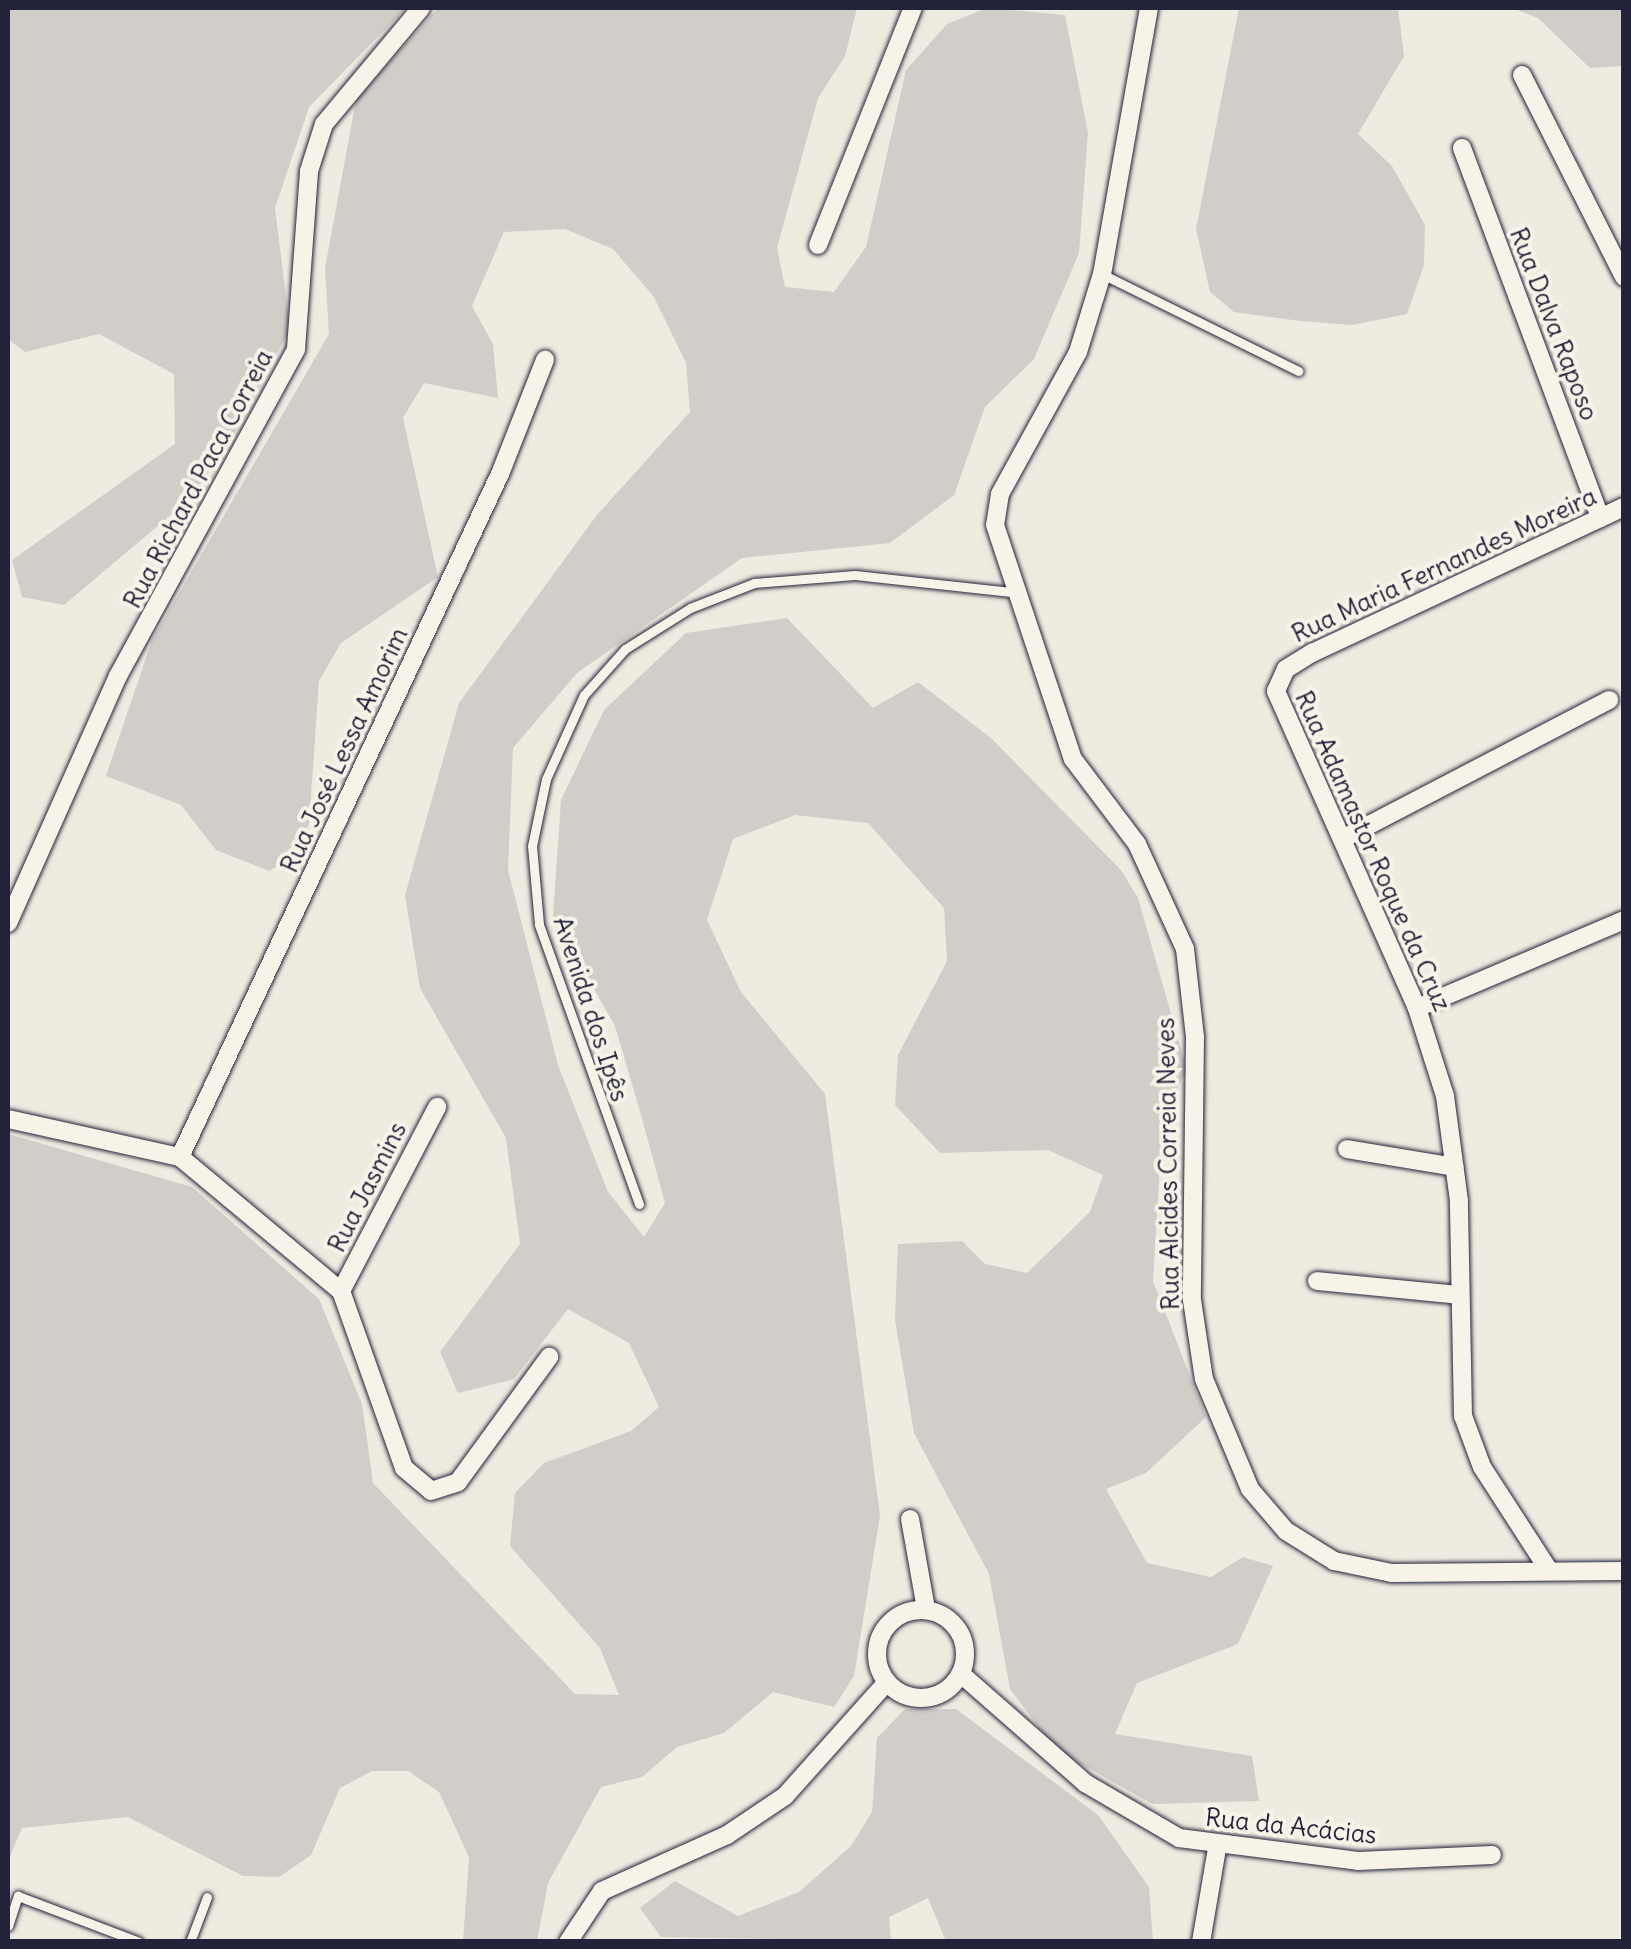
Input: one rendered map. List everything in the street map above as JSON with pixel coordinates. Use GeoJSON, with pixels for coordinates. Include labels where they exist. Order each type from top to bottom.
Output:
{"type":"FeatureCollection","features":[{"type":"Feature","properties":{"kind":"street","name":"Rua Richard Paca Correia"},"geometry":{"type":"LineString","coordinates":[[10,908],[118,676],[296,349],[309,172],[324,124],[421,8]]}},
{"type":"Feature","properties":{"kind":"street"},"geometry":{"type":"LineString","coordinates":[[818,245],[913,8]]}},
{"type":"Feature","properties":{"kind":"street","name":"Rua Alcides Correia Neves"},"geometry":{"type":"LineString","coordinates":[[1149,8],[1102,274],[1078,352],[1000,494],[995,525],[1010,592],[1049,668],[1073,759],[1137,844],[1185,949],[1195,1037],[1192,1300],[1204,1379],[1250,1489],[1286,1531],[1334,1561],[1392,1573],[1624,1571]]}},
{"type":"Feature","properties":{"kind":"street"},"geometry":{"type":"LineString","coordinates":[[1522,75],[1624,277]]}},
{"type":"Feature","properties":{"kind":"street","name":"Rua Dalva Raposo"},"geometry":{"type":"LineString","coordinates":[[1462,148],[1600,518]]}},
{"type":"Feature","properties":{"kind":"street","name":"Rua José Lessa Amorim"},"geometry":{"type":"LineString","coordinates":[[180,1158],[493,491],[544,360]]}},
{"type":"Feature","properties":{"kind":"street","name":"Rua Maria Fernandes Moreira"},"geometry":{"type":"LineString","coordinates":[[1286,669],[1624,508]]}},
{"type":"Feature","properties":{"kind":"street","name":"Rua Adamastor Roque da Cruz"},"geometry":{"type":"LineString","coordinates":[[1286,669],[1280,704],[1344,838],[1417,1008],[1454,1167],[1464,1416],[1482,1467],[1548,1569]]}},
{"type":"Feature","properties":{"kind":"street"},"geometry":{"type":"LineString","coordinates":[[1344,838],[1609,700]]}},
{"type":"Feature","properties":{"kind":"street"},"geometry":{"type":"LineString","coordinates":[[1417,1008],[1624,920]]}},
{"type":"Feature","properties":{"kind":"street","name":"Rua Jasmins"},"geometry":{"type":"LineString","coordinates":[[341,1291],[437,1106]]}},
{"type":"Feature","properties":{"kind":"street"},"geometry":{"type":"LineString","coordinates":[[8,1119],[180,1158],[341,1291],[404,1468],[432,1491],[458,1482],[549,1357]]}},
{"type":"Feature","properties":{"kind":"street"},"geometry":{"type":"LineString","coordinates":[[1347,1148],[1454,1167]]}},
{"type":"Feature","properties":{"kind":"street"},"geometry":{"type":"LineString","coordinates":[[1317,1281],[1459,1295]]}},
{"type":"Feature","properties":{"kind":"street"},"geometry":{"type":"LineString","coordinates":[[910,1519],[926,1609],[960,1632],[961,1674],[926,1698],[887,1682],[876,1654],[886,1626],[926,1609]]}},
{"type":"Feature","properties":{"kind":"street","name":"Rua da Acácias"},"geometry":{"type":"LineString","coordinates":[[961,1674],[1085,1783],[1179,1838],[1216,1848],[1358,1862],[1492,1855]]}},
{"type":"Feature","properties":{"kind":"street"},"geometry":{"type":"LineString","coordinates":[[568,1942],[602,1891],[727,1835],[785,1796],[887,1682]]}},
{"type":"Feature","properties":{"kind":"street"},"geometry":{"type":"LineString","coordinates":[[1200,1942],[1216,1848]]}},
{"type":"Feature","properties":{"kind":"lane"},"geometry":{"type":"LineString","coordinates":[[1102,274],[1298,371]]}},
{"type":"Feature","properties":{"kind":"lane","name":"Avenida dos Ipês"},"geometry":{"type":"LineString","coordinates":[[639,1204],[539,924],[536,829],[546,779],[584,695],[625,649],[690,608],[754,584],[855,575],[1010,592]]}},
{"type":"Feature","properties":{"kind":"lane"},"geometry":{"type":"LineString","coordinates":[[8,1926],[18,1896],[139,1942]]}},
{"type":"Feature","properties":{"kind":"lane"},"geometry":{"type":"LineString","coordinates":[[190,1942],[207,1897]]}},
{"type":"Feature","properties":{"kind":"shaded area"},"geometry":{"type":"Polygon","coordinates":[[[8,8],[406,8],[309,107],[275,208],[290,329],[231,439],[192,497],[64,605],[22,597],[12,560],[175,444],[174,374],[99,334],[25,352],[8,339],[8,8]]]}},
{"type":"Feature","properties":{"kind":"shaded area"},"geometry":{"type":"Polygon","coordinates":[[[438,8],[857,8],[845,56],[818,98],[777,248],[785,287],[834,292],[866,247],[906,70],[947,24],[987,8],[1065,15],[1088,133],[1079,253],[1034,359],[985,407],[954,495],[890,543],[742,558],[577,673],[513,748],[508,870],[558,1065],[608,1192],[644,1237],[665,1203],[641,1115],[615,1026],[553,917],[561,800],[604,710],[686,633],[787,618],[873,708],[918,682],[991,738],[1121,870],[1138,898],[1187,1070],[1163,1114],[1153,1281],[1206,1417],[1146,1473],[1106,1489],[1147,1563],[1211,1577],[1243,1557],[1273,1566],[1238,1644],[1137,1683],[1115,1734],[1252,1756],[1259,1801],[1152,1804],[1056,1750],[1010,1689],[989,1574],[914,1433],[895,1320],[898,1244],[962,1241],[985,1264],[1027,1273],[1090,1212],[1103,1175],[1048,1150],[940,1153],[895,1105],[898,1055],[947,961],[944,908],[868,823],[795,815],[733,839],[707,920],[741,992],[825,1094],[880,1516],[854,1676],[834,1707],[773,1692],[724,1733],[677,1747],[642,1777],[601,1787],[548,1883],[537,1941],[463,1941],[469,1857],[439,1792],[408,1771],[372,1771],[340,1788],[311,1855],[279,1877],[243,1876],[128,1817],[22,1828],[8,1861],[8,1134],[192,1187],[319,1299],[362,1404],[373,1483],[575,1694],[619,1695],[600,1648],[510,1546],[515,1493],[544,1463],[631,1431],[659,1407],[629,1343],[568,1309],[514,1379],[458,1393],[440,1352],[520,1244],[506,1138],[420,988],[405,895],[459,703],[597,515],[690,412],[686,363],[654,297],[613,249],[565,229],[504,232],[472,306],[493,344],[498,398],[424,383],[403,418],[438,577],[341,643],[319,681],[309,824],[293,858],[269,871],[216,850],[181,805],[106,776],[152,640],[329,334],[325,268],[356,100],[438,8]]]}},
{"type":"Feature","properties":{"kind":"shaded area"},"geometry":{"type":"Polygon","coordinates":[[[1239,8],[1398,8],[1404,56],[1358,134],[1392,166],[1425,225],[1424,265],[1407,314],[1352,325],[1300,321],[1234,312],[1210,292],[1196,229],[1239,8]]]}},
{"type":"Feature","properties":{"kind":"shaded area"},"geometry":{"type":"Polygon","coordinates":[[[1512,8],[1623,8],[1623,66],[1590,68],[1538,18],[1512,8]]]}},
{"type":"Feature","properties":{"kind":"shaded area"},"geometry":{"type":"Polygon","coordinates":[[[905,1709],[956,1709],[1098,1815],[1149,1887],[1153,1941],[946,1941],[928,1898],[889,1917],[891,1941],[661,1937],[640,1908],[675,1881],[738,1916],[799,1892],[851,1846],[872,1812],[877,1738],[905,1709]]]}}]}
